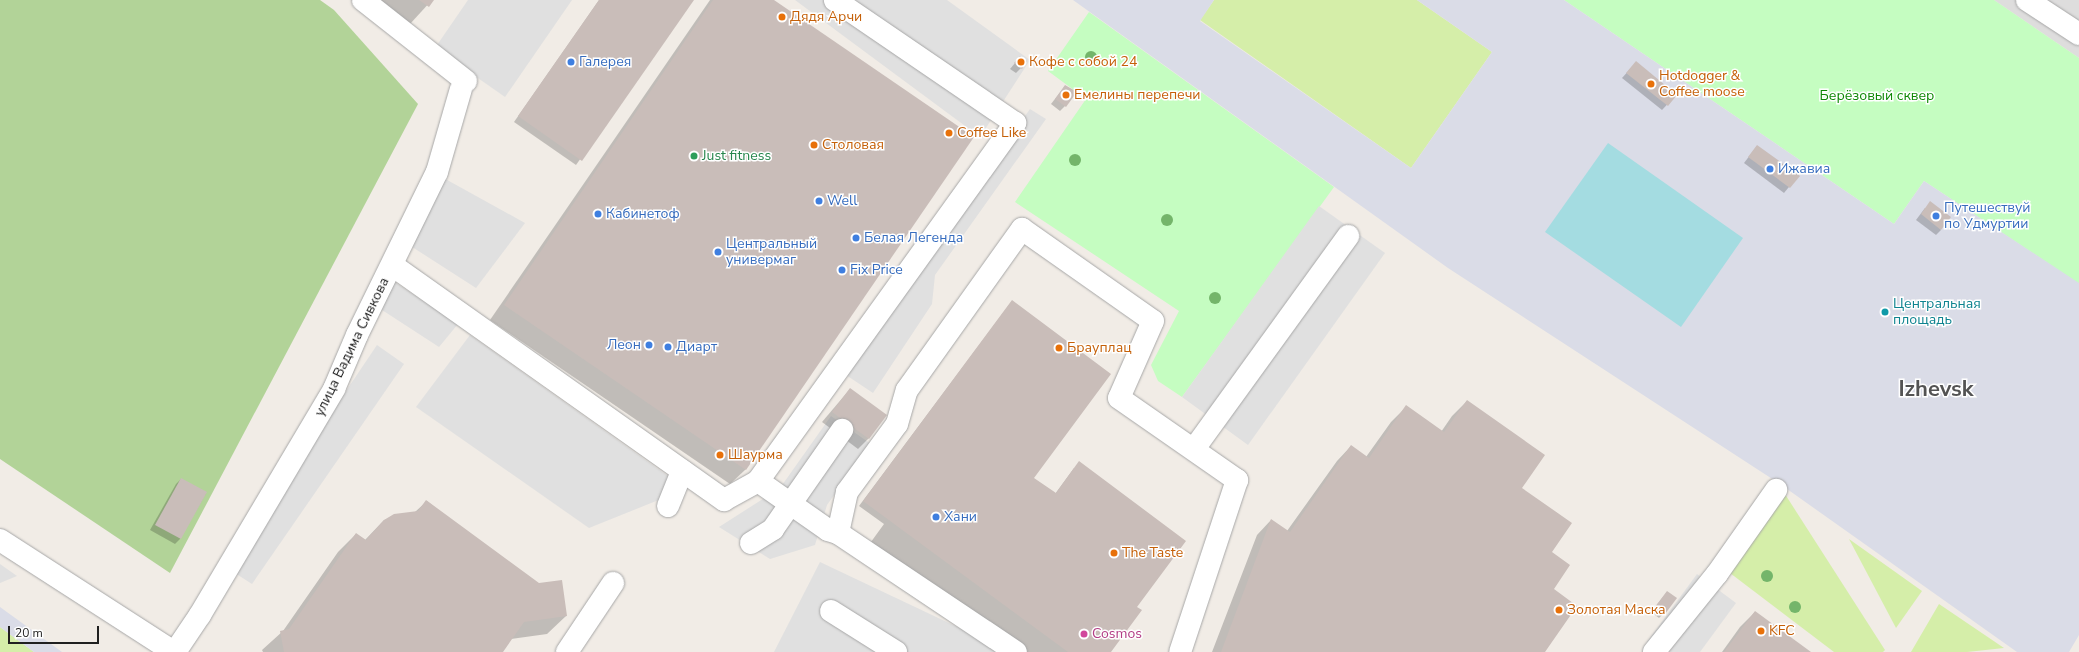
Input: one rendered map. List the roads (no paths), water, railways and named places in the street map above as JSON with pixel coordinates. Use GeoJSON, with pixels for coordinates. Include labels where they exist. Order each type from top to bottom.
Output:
{"type":"FeatureCollection","features":[{"type":"Feature","properties":{"kind":"street","name":"улица Вадима Сивкова"},"geometry":{"type":"LineString","coordinates":[[175,652],[200,616],[334,389],[357,335],[437,172],[464,85],[363,0]]}},
{"type":"Feature","properties":{"kind":"street"},"geometry":{"type":"LineString","coordinates":[[392,265],[724,500],[758,481],[1016,123],[835,0]]}},
{"type":"Feature","properties":{"kind":"street"},"geometry":{"type":"LineString","coordinates":[[2027,0],[2079,34]]}},
{"type":"Feature","properties":{"kind":"street"},"geometry":{"type":"LineString","coordinates":[[838,533],[848,492],[897,424],[907,390],[1022,229],[1153,321],[1120,398],[1237,480],[1180,652]]}},
{"type":"Feature","properties":{"kind":"street"},"geometry":{"type":"LineString","coordinates":[[1194,449],[1348,236]]}},
{"type":"Feature","properties":{"kind":"street"},"geometry":{"type":"LineString","coordinates":[[751,543],[773,529],[842,430]]}},
{"type":"Feature","properties":{"kind":"street"},"geometry":{"type":"LineString","coordinates":[[668,506],[682,471]]}},
{"type":"Feature","properties":{"kind":"street"},"geometry":{"type":"LineString","coordinates":[[758,481],[828,530],[838,533],[1016,652]]}},
{"type":"Feature","properties":{"kind":"street"},"geometry":{"type":"LineString","coordinates":[[1654,652],[1717,574],[1776,490]]}},
{"type":"Feature","properties":{"kind":"street"},"geometry":{"type":"LineString","coordinates":[[0,540],[175,652]]}},
{"type":"Feature","properties":{"kind":"street"},"geometry":{"type":"LineString","coordinates":[[567,652],[612,583]]}},
{"type":"Feature","properties":{"kind":"street"},"geometry":{"type":"LineString","coordinates":[[831,611],[896,652]]}},
{"type":"Feature","properties":{"kind":"water"},"geometry":{"type":"Polygon","coordinates":[[[1608,143],[1743,238],[1681,327],[1545,232],[1608,143]]]}},
{"type":"Feature","properties":{"kind":"place","name":"Дядя Арчи"},"geometry":{"type":"Point","coordinates":[782,17]}},
{"type":"Feature","properties":{"kind":"place","name":"Галерея"},"geometry":{"type":"Point","coordinates":[571,62]}},
{"type":"Feature","properties":{"kind":"place","name":"Кофе с собой 24"},"geometry":{"type":"Point","coordinates":[1021,62]}},
{"type":"Feature","properties":{"kind":"place","name":"Hotdogger & Coffee moose"},"geometry":{"type":"Point","coordinates":[1651,84]}},
{"type":"Feature","properties":{"kind":"place","name":"Емелины перепечи"},"geometry":{"type":"Point","coordinates":[1066,95]}},
{"type":"Feature","properties":{"kind":"place","name":"Coffee Like"},"geometry":{"type":"Point","coordinates":[949,133]}},
{"type":"Feature","properties":{"kind":"place","name":"Столовая"},"geometry":{"type":"Point","coordinates":[814,145]}},
{"type":"Feature","properties":{"kind":"place","name":"Just fitness"},"geometry":{"type":"Point","coordinates":[694,156]}},
{"type":"Feature","properties":{"kind":"place","name":"Ижавиа"},"geometry":{"type":"Point","coordinates":[1770,169]}},
{"type":"Feature","properties":{"kind":"place","name":"Well"},"geometry":{"type":"Point","coordinates":[819,201]}},
{"type":"Feature","properties":{"kind":"place","name":"Кабинетоф"},"geometry":{"type":"Point","coordinates":[598,214]}},
{"type":"Feature","properties":{"kind":"place","name":"Путешествуй по Удмуртии"},"geometry":{"type":"Point","coordinates":[1936,216]}},
{"type":"Feature","properties":{"kind":"place","name":"Белая Легенда"},"geometry":{"type":"Point","coordinates":[856,238]}},
{"type":"Feature","properties":{"kind":"place","name":"Центральный универмаг"},"geometry":{"type":"Point","coordinates":[718,252]}},
{"type":"Feature","properties":{"kind":"place","name":"Fix Price"},"geometry":{"type":"Point","coordinates":[842,270]}},
{"type":"Feature","properties":{"kind":"place","name":"Центральная площадь"},"geometry":{"type":"Point","coordinates":[1885,312]}},
{"type":"Feature","properties":{"kind":"place","name":"Леон"},"geometry":{"type":"Point","coordinates":[649,345]}},
{"type":"Feature","properties":{"kind":"place","name":"Диарт"},"geometry":{"type":"Point","coordinates":[668,347]}},
{"type":"Feature","properties":{"kind":"place","name":"Брауплац"},"geometry":{"type":"Point","coordinates":[1059,348]}},
{"type":"Feature","properties":{"kind":"place","name":"Шаурма"},"geometry":{"type":"Point","coordinates":[720,455]}},
{"type":"Feature","properties":{"kind":"place","name":"Хани"},"geometry":{"type":"Point","coordinates":[936,517]}},
{"type":"Feature","properties":{"kind":"place","name":"The Taste"},"geometry":{"type":"Point","coordinates":[1114,553]}},
{"type":"Feature","properties":{"kind":"place","name":"Золотая Маска"},"geometry":{"type":"Point","coordinates":[1559,610]}},
{"type":"Feature","properties":{"kind":"place","name":"KFC"},"geometry":{"type":"Point","coordinates":[1761,631]}},
{"type":"Feature","properties":{"kind":"place","name":"Cosmos"},"geometry":{"type":"Point","coordinates":[1084,634]}},
{"type":"Feature","properties":{"kind":"district","name":"Izhevsk"},"geometry":{"type":"Point","coordinates":[1936,390]}},
{"type":"Feature","properties":{"kind":"park label","name":"Берёзовый сквер"},"geometry":{"type":"Point","coordinates":[1877,96]}}]}
